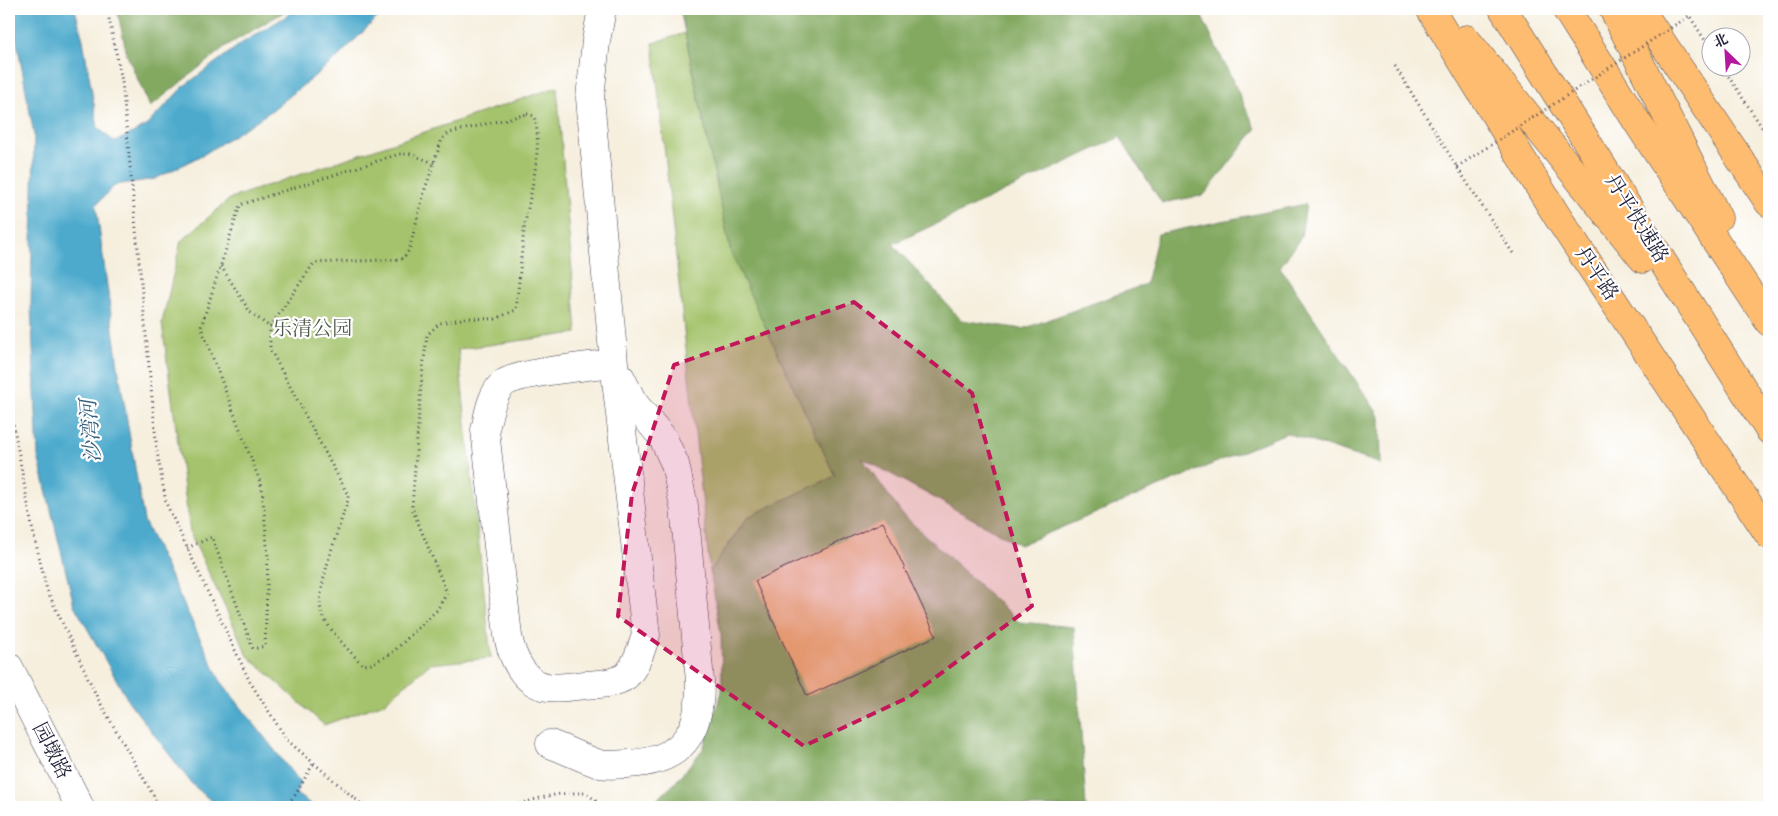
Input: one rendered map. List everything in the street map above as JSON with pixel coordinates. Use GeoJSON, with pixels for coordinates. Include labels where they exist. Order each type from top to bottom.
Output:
{"type":"FeatureCollection","features":[{"type":"Feature","properties":{"kind":"highway","name":"丹平路"},"geometry":{"type":"LineString","coordinates":[[1430,9],[1557,216],[1769,535]]}},
{"type":"Feature","properties":{"kind":"highway"},"geometry":{"type":"LineString","coordinates":[[1442,9],[1727,362]]}},
{"type":"Feature","properties":{"kind":"highway","name":"丹平快速路"},"geometry":{"type":"LineString","coordinates":[[1503,9],[1769,430]]}},
{"type":"Feature","properties":{"kind":"highway"},"geometry":{"type":"LineString","coordinates":[[1566,9],[1637,122],[1769,321]]}},
{"type":"Feature","properties":{"kind":"highway"},"geometry":{"type":"LineString","coordinates":[[1614,9],[1769,321]]}},
{"type":"Feature","properties":{"kind":"highway"},"geometry":{"type":"LineString","coordinates":[[1640,9],[1769,203]]}},
{"type":"Feature","properties":{"kind":"street"},"geometry":{"type":"LineString","coordinates":[[602,9],[596,41],[590,98],[614,364],[646,635],[641,650],[626,676],[608,683],[548,688],[535,684],[528,678],[511,654],[485,430],[491,403],[503,384],[520,376],[614,364]]}},
{"type":"Feature","properties":{"kind":"street"},"geometry":{"type":"LineString","coordinates":[[550,744],[602,764],[637,763],[663,756],[683,745],[695,724],[700,700],[700,681],[684,506],[675,464],[663,438],[632,402],[614,364]]}},
{"type":"Feature","properties":{"kind":"street","name":"园墩路"},"geometry":{"type":"LineString","coordinates":[[9,667],[80,807]]}},
{"type":"Feature","properties":{"kind":"path"},"geometry":{"type":"LineString","coordinates":[[107,9],[122,81],[157,450],[166,503],[250,682],[287,740],[313,764],[367,807]]}},
{"type":"Feature","properties":{"kind":"path"},"geometry":{"type":"LineString","coordinates":[[1685,9],[1700,32]]}},
{"type":"Feature","properties":{"kind":"path"},"geometry":{"type":"LineString","coordinates":[[1456,167],[1690,16]]}},
{"type":"Feature","properties":{"kind":"path"},"geometry":{"type":"LineString","coordinates":[[1395,66],[1456,167],[1514,255]]}},
{"type":"Feature","properties":{"kind":"path"},"geometry":{"type":"LineString","coordinates":[[1730,78],[1769,138]]}},
{"type":"Feature","properties":{"kind":"path"},"geometry":{"type":"LineString","coordinates":[[527,114],[534,116],[537,158],[524,229],[516,310],[495,319],[466,318],[440,323],[427,335],[421,385],[412,508],[446,593],[438,610],[392,653],[372,664],[363,665],[347,650],[321,613],[320,597],[348,495],[270,349],[270,327],[314,263],[403,259],[410,250],[425,189],[442,140],[450,133],[527,114]]}},
{"type":"Feature","properties":{"kind":"path"},"geometry":{"type":"LineString","coordinates":[[187,548],[212,537],[253,649],[265,646],[268,557],[262,487],[201,326],[240,205],[399,154],[410,154],[434,163]]}},
{"type":"Feature","properties":{"kind":"path"},"geometry":{"type":"LineString","coordinates":[[220,265],[250,312],[270,327]]}},
{"type":"Feature","properties":{"kind":"path"},"geometry":{"type":"LineString","coordinates":[[9,400],[32,527],[47,590],[98,699],[160,807]]}},
{"type":"Feature","properties":{"kind":"path"},"geometry":{"type":"LineString","coordinates":[[285,807],[296,794],[313,764]]}},
{"type":"Feature","properties":{"kind":"path"},"geometry":{"type":"LineString","coordinates":[[510,807],[546,795],[570,792],[587,793],[602,807]]}},
{"type":"Feature","properties":{"kind":"highlighted area"},"geometry":{"type":"Polygon","coordinates":[[[854,302],[972,393],[1032,606],[909,697],[804,746],[618,616],[632,494],[674,365],[854,302]]]}},
{"type":"Feature","properties":{"kind":"green space"},"geometry":{"type":"Polygon","coordinates":[[[117,9],[289,9],[226,46],[150,107],[127,55],[117,9]]]}},
{"type":"Feature","properties":{"kind":"green space"},"geometry":{"type":"Polygon","coordinates":[[[680,9],[1198,9],[1256,129],[1204,195],[1162,203],[1120,137],[893,244],[961,320],[1023,329],[1146,284],[1158,234],[1306,204],[1301,237],[1280,267],[1380,417],[1381,464],[1286,433],[1020,545],[862,458],[902,514],[1019,622],[1074,627],[1086,807],[649,807],[674,784],[703,749],[722,691],[721,634],[710,571],[748,517],[835,476],[731,253],[680,9]]]}},
{"type":"Feature","properties":{"kind":"green space"},"geometry":{"type":"Polygon","coordinates":[[[685,33],[731,253],[835,476],[748,517],[710,571],[653,43],[685,33]]]}},
{"type":"Feature","properties":{"kind":"green space","name":"乐清公园"},"geometry":{"type":"Polygon","coordinates":[[[557,87],[577,333],[458,349],[491,658],[430,664],[384,703],[324,725],[248,656],[190,533],[162,323],[181,241],[231,198],[557,87]]]}},
{"type":"Feature","properties":{"kind":"water","name":"沙湾河"},"geometry":{"type":"Polygon","coordinates":[[[11,9],[75,9],[83,40],[98,128],[115,142],[146,126],[184,86],[242,43],[298,9],[386,9],[337,58],[271,111],[206,153],[155,179],[115,185],[96,205],[119,373],[144,521],[220,680],[300,783],[296,794],[315,807],[218,807],[192,784],[129,702],[74,605],[38,456],[31,306],[34,135],[11,9]]]}},
{"type":"Feature","properties":{"kind":"building"},"geometry":{"type":"Polygon","coordinates":[[[883,522],[936,636],[807,696],[755,581],[883,522]]]}}]}
